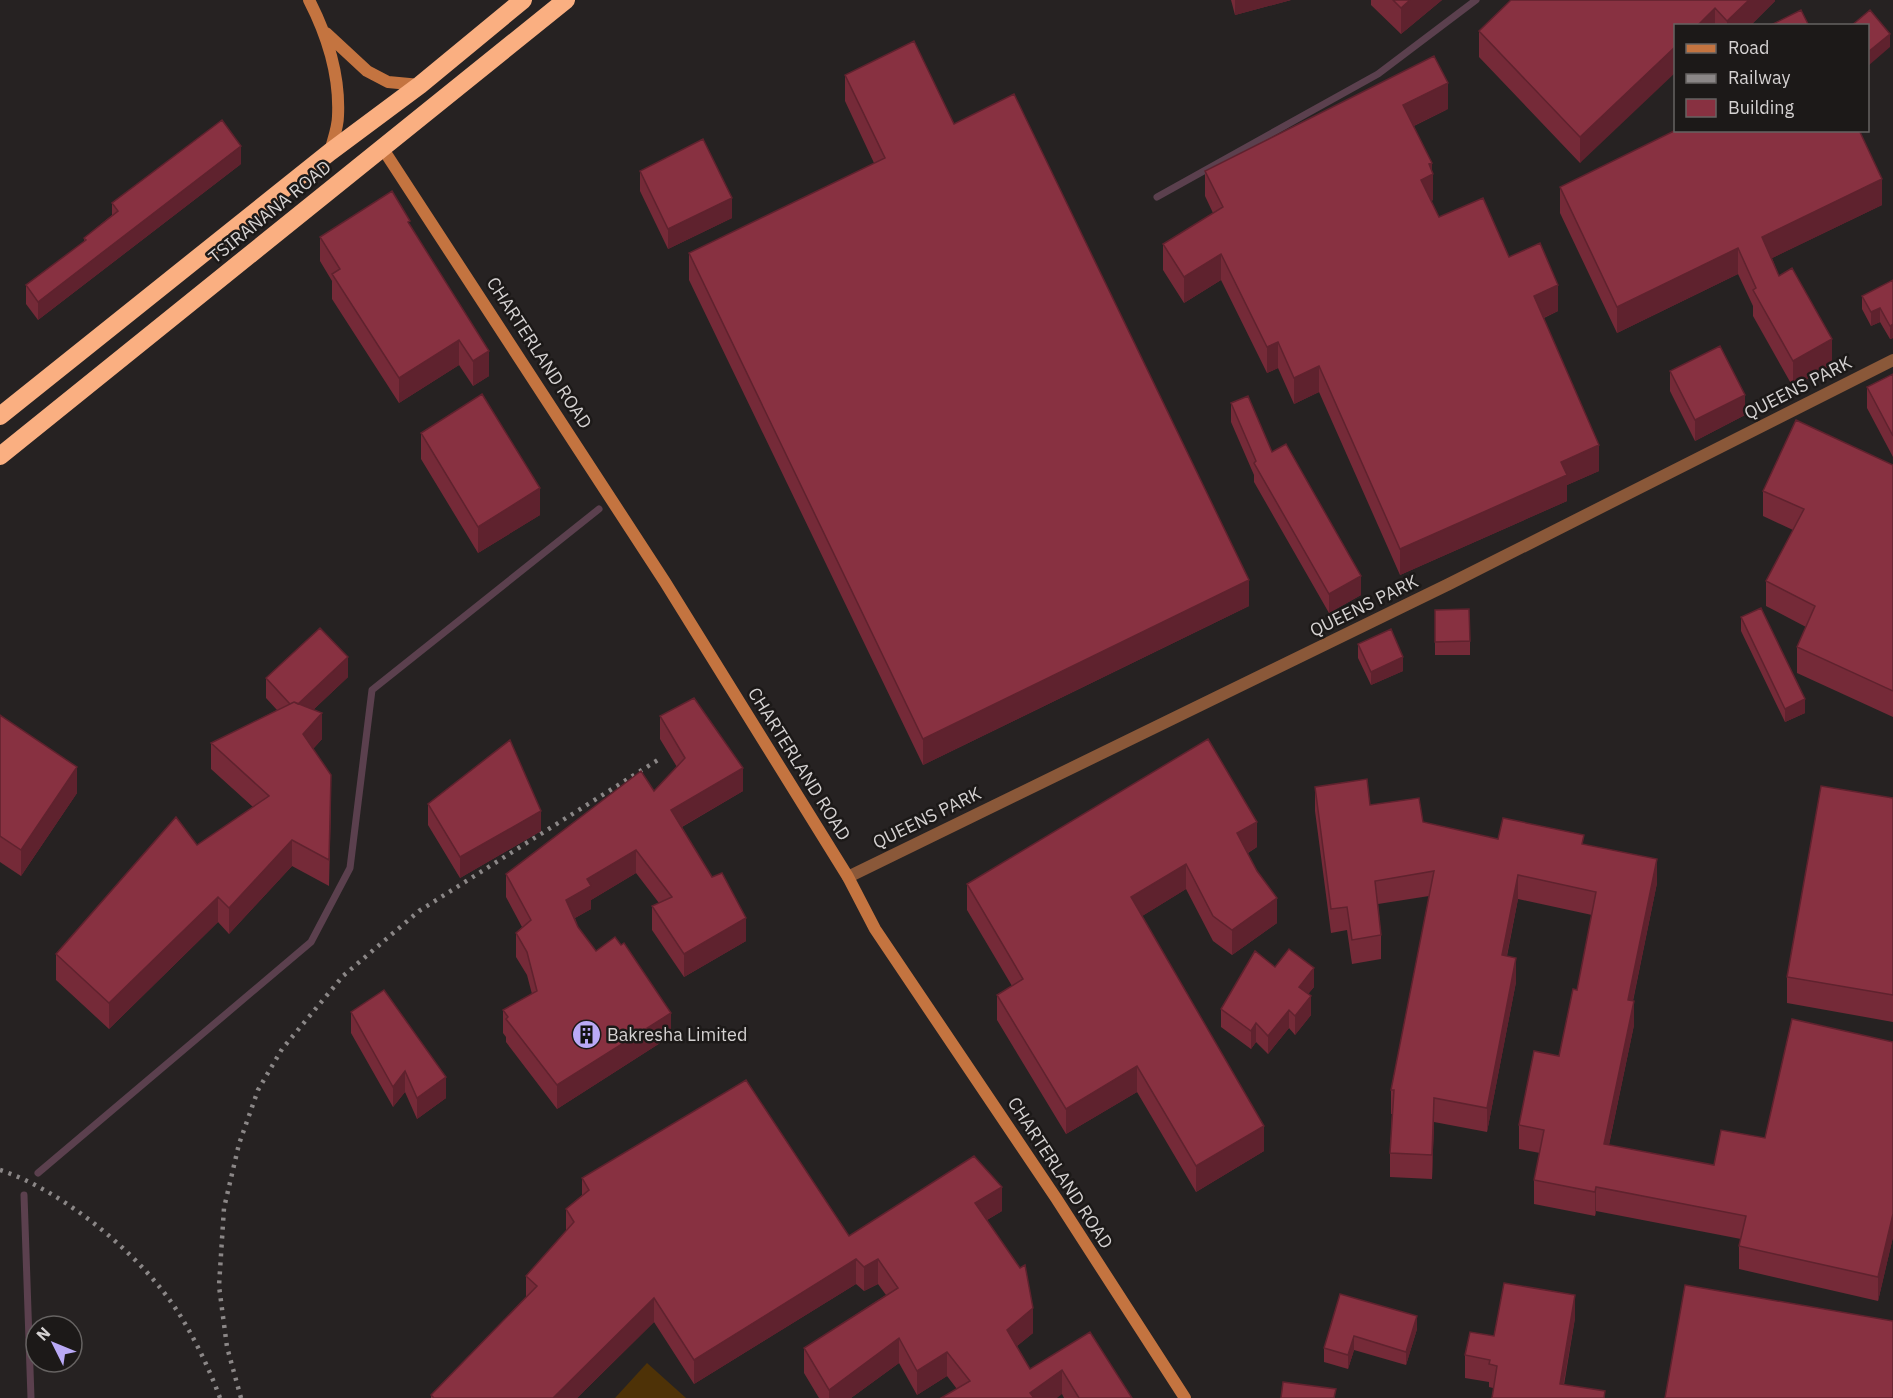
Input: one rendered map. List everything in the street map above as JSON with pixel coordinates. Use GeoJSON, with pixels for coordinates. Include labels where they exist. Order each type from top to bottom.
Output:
{"type":"FeatureCollection","features":[{"type":"Feature","properties":{"kind":"highway","name":"TSIRANANA ROAD"},"geometry":{"type":"LineString","coordinates":[[0,416],[330,152],[420,85],[522,0]]}},
{"type":"Feature","properties":{"kind":"highway","name":"TSIRANANA ROAD"},"geometry":{"type":"LineString","coordinates":[[0,456],[566,0]]}},
{"type":"Feature","properties":{"kind":"street"},"geometry":{"type":"LineString","coordinates":[[309,0],[326,33],[337,87],[338,117],[330,152]]}},
{"type":"Feature","properties":{"kind":"street"},"geometry":{"type":"LineString","coordinates":[[326,33],[367,71],[388,82],[420,85]]}},
{"type":"Feature","properties":{"kind":"street","name":"CHARTERLAND ROAD"},"geometry":{"type":"LineString","coordinates":[[382,149],[665,582],[848,877],[875,929],[1056,1197],[1185,1398]]}},
{"type":"Feature","properties":{"kind":"street","name":"QUEENS PARK"},"geometry":{"type":"LineString","coordinates":[[848,877],[1449,584],[1893,360]]}},
{"type":"Feature","properties":{"kind":"shaded area"},"geometry":{"type":"Polygon","coordinates":[[[647,1363],[686,1398],[615,1398],[647,1363]]]}},
{"type":"Feature","properties":{"kind":"building"},"geometry":{"type":"Polygon","coordinates":[[[1393,0],[1410,0],[1401,8],[1393,0]]]}},
{"type":"Feature","properties":{"kind":"building"},"geometry":{"type":"Polygon","coordinates":[[[1511,0],[1749,0],[1727,21],[1715,8],[1699,24],[1674,24],[1674,48],[1580,137],[1479,31],[1511,0]]]}},
{"type":"Feature","properties":{"kind":"building"},"geometry":{"type":"Polygon","coordinates":[[[1801,10],[1808,24],[1773,24],[1801,10]]]}},
{"type":"Feature","properties":{"kind":"building"},"geometry":{"type":"Polygon","coordinates":[[[1870,10],[1890,34],[1869,51],[1869,24],[1853,24],[1870,10]]]}},
{"type":"Feature","properties":{"kind":"building"},"geometry":{"type":"Polygon","coordinates":[[[914,41],[954,124],[1014,94],[1249,580],[923,739],[689,253],[885,158],[845,75],[914,41]]]}},
{"type":"Feature","properties":{"kind":"building"},"geometry":{"type":"Polygon","coordinates":[[[1434,56],[1448,83],[1403,105],[1432,163],[1429,164],[1433,174],[1421,180],[1439,217],[1483,198],[1509,257],[1540,243],[1558,285],[1534,296],[1599,445],[1561,462],[1567,475],[1400,549],[1319,366],[1294,378],[1278,342],[1267,347],[1221,254],[1184,277],[1163,244],[1223,207],[1205,171],[1434,56]]]}},
{"type":"Feature","properties":{"kind":"building"},"geometry":{"type":"Polygon","coordinates":[[[222,120],[241,146],[38,302],[26,285],[86,240],[84,238],[118,211],[112,203],[222,120]]]}},
{"type":"Feature","properties":{"kind":"building"},"geometry":{"type":"Polygon","coordinates":[[[1674,131],[1860,132],[1882,179],[1762,237],[1779,276],[1792,268],[1832,339],[1793,361],[1753,290],[1756,288],[1738,248],[1617,307],[1560,187],[1674,131]]]}},
{"type":"Feature","properties":{"kind":"building"},"geometry":{"type":"Polygon","coordinates":[[[703,139],[732,198],[668,229],[640,171],[703,139]]]}},
{"type":"Feature","properties":{"kind":"building"},"geometry":{"type":"Polygon","coordinates":[[[392,191],[410,221],[408,222],[489,351],[473,361],[459,340],[399,378],[332,274],[340,269],[320,237],[392,191]]]}},
{"type":"Feature","properties":{"kind":"building"},"geometry":{"type":"Polygon","coordinates":[[[1893,280],[1893,324],[1890,326],[1880,308],[1871,312],[1862,296],[1893,280]]]}},
{"type":"Feature","properties":{"kind":"building"},"geometry":{"type":"Polygon","coordinates":[[[1720,346],[1745,395],[1695,420],[1670,371],[1720,346]]]}},
{"type":"Feature","properties":{"kind":"building"},"geometry":{"type":"Polygon","coordinates":[[[1893,374],[1893,436],[1867,387],[1893,374]]]}},
{"type":"Feature","properties":{"kind":"building"},"geometry":{"type":"Polygon","coordinates":[[[482,394],[540,488],[478,527],[421,433],[482,394]]]}},
{"type":"Feature","properties":{"kind":"building"},"geometry":{"type":"Polygon","coordinates":[[[1248,396],[1272,452],[1286,444],[1361,576],[1329,594],[1254,463],[1256,461],[1231,403],[1248,396]]]}},
{"type":"Feature","properties":{"kind":"building"},"geometry":{"type":"Polygon","coordinates":[[[1796,420],[1893,465],[1893,691],[1797,647],[1815,606],[1766,581],[1804,509],[1763,491],[1796,420]]]}},
{"type":"Feature","properties":{"kind":"building"},"geometry":{"type":"Polygon","coordinates":[[[1761,608],[1805,699],[1785,709],[1741,617],[1761,608]]]}},
{"type":"Feature","properties":{"kind":"building"},"geometry":{"type":"Polygon","coordinates":[[[1469,609],[1470,641],[1435,642],[1435,610],[1469,609]]]}},
{"type":"Feature","properties":{"kind":"building"},"geometry":{"type":"Polygon","coordinates":[[[320,628],[348,657],[298,704],[294,702],[290,704],[266,678],[320,628]]]}},
{"type":"Feature","properties":{"kind":"building"},"geometry":{"type":"Polygon","coordinates":[[[1391,629],[1403,657],[1371,672],[1358,644],[1391,629]]]}},
{"type":"Feature","properties":{"kind":"building"},"geometry":{"type":"Polygon","coordinates":[[[694,698],[743,768],[671,810],[712,877],[722,873],[746,918],[684,954],[652,906],[672,897],[636,850],[587,879],[591,886],[566,900],[578,927],[596,951],[615,937],[621,945],[624,943],[671,1013],[557,1085],[506,1019],[508,1017],[503,1010],[537,991],[527,952],[516,933],[531,920],[506,874],[641,771],[654,791],[685,758],[660,716],[694,698]]]}},
{"type":"Feature","properties":{"kind":"building"},"geometry":{"type":"Polygon","coordinates":[[[294,702],[322,713],[303,734],[331,775],[329,860],[292,840],[229,908],[218,897],[109,1003],[56,954],[176,817],[197,845],[269,796],[211,743],[294,702]]]}},
{"type":"Feature","properties":{"kind":"building"},"geometry":{"type":"Polygon","coordinates":[[[0,715],[77,767],[21,850],[0,836],[0,715]]]}},
{"type":"Feature","properties":{"kind":"building"},"geometry":{"type":"Polygon","coordinates":[[[1208,739],[1257,822],[1237,833],[1257,871],[1277,898],[1232,930],[1213,916],[1186,864],[1131,897],[1264,1126],[1196,1166],[1137,1066],[1066,1109],[997,995],[1023,979],[967,884],[1208,739]]]}},
{"type":"Feature","properties":{"kind":"building"},"geometry":{"type":"Polygon","coordinates":[[[510,740],[541,811],[460,857],[428,804],[510,740]]]}},
{"type":"Feature","properties":{"kind":"building"},"geometry":{"type":"Polygon","coordinates":[[[1367,779],[1370,805],[1419,798],[1423,822],[1498,839],[1503,818],[1584,835],[1582,844],[1657,859],[1628,1000],[1634,1001],[1604,1144],[1714,1165],[1721,1130],[1765,1138],[1792,1019],[1893,1042],[1893,1214],[1878,1277],[1739,1246],[1746,1216],[1596,1187],[1595,1192],[1534,1180],[1544,1130],[1519,1125],[1534,1051],[1559,1056],[1573,989],[1577,990],[1596,892],[1518,875],[1502,955],[1516,958],[1487,1108],[1434,1098],[1432,1155],[1390,1153],[1394,1090],[1391,1090],[1434,871],[1375,881],[1381,935],[1352,940],[1347,907],[1331,909],[1315,787],[1367,779]]]}},
{"type":"Feature","properties":{"kind":"building"},"geometry":{"type":"Polygon","coordinates":[[[1821,786],[1893,798],[1893,995],[1787,977],[1821,786]]]}},
{"type":"Feature","properties":{"kind":"building"},"geometry":{"type":"Polygon","coordinates":[[[1289,949],[1314,968],[1299,987],[1311,996],[1295,1016],[1289,1010],[1268,1036],[1256,1023],[1251,1031],[1221,1009],[1255,951],[1275,967],[1289,949]]]}},
{"type":"Feature","properties":{"kind":"building"},"geometry":{"type":"Polygon","coordinates":[[[384,990],[446,1077],[417,1098],[405,1071],[393,1087],[351,1012],[384,990]]]}},
{"type":"Feature","properties":{"kind":"building"},"geometry":{"type":"Polygon","coordinates":[[[746,1080],[849,1236],[974,1156],[1002,1187],[975,1203],[1020,1268],[1025,1265],[1033,1308],[1007,1330],[1030,1369],[1090,1332],[1132,1398],[1079,1398],[1062,1370],[1030,1393],[1034,1398],[941,1398],[970,1381],[947,1352],[917,1371],[899,1338],[829,1390],[804,1348],[898,1288],[878,1259],[864,1267],[856,1259],[694,1360],[654,1298],[553,1398],[434,1398],[431,1395],[537,1286],[526,1276],[574,1222],[566,1209],[589,1190],[582,1178],[746,1080]]]}},
{"type":"Feature","properties":{"kind":"building"},"geometry":{"type":"Polygon","coordinates":[[[1504,1283],[1575,1295],[1560,1384],[1605,1391],[1604,1398],[1492,1398],[1497,1366],[1489,1364],[1490,1360],[1465,1355],[1470,1332],[1494,1336],[1504,1283]]]}},
{"type":"Feature","properties":{"kind":"building"},"geometry":{"type":"Polygon","coordinates":[[[1685,1285],[1893,1321],[1893,1398],[1665,1398],[1685,1285]]]}},
{"type":"Feature","properties":{"kind":"building"},"geometry":{"type":"Polygon","coordinates":[[[1340,1294],[1417,1316],[1406,1352],[1354,1336],[1348,1355],[1324,1348],[1340,1294]]]}},
{"type":"Feature","properties":{"kind":"building"},"geometry":{"type":"Polygon","coordinates":[[[1283,1382],[1336,1389],[1334,1398],[1281,1398],[1283,1382]]]}},
{"type":"Feature","properties":{"kind":"waterway"},"geometry":{"type":"LineString","coordinates":[[1157,197],[1378,74],[1476,0]]}},
{"type":"Feature","properties":{"kind":"waterway"},"geometry":{"type":"LineString","coordinates":[[38,1173],[311,942],[350,868],[372,690],[599,509]]}},
{"type":"Feature","properties":{"kind":"waterway"},"geometry":{"type":"LineString","coordinates":[[24,1195],[31,1398]]}},
{"type":"Feature","properties":{"kind":"railway"},"geometry":{"type":"LineString","coordinates":[[241,1398],[227,1347],[219,1286],[224,1208],[239,1144],[258,1090],[282,1049],[343,976],[419,911],[661,758]]}},
{"type":"Feature","properties":{"kind":"railway"},"geometry":{"type":"LineString","coordinates":[[0,1170],[25,1180],[75,1209],[144,1269],[184,1322],[220,1398]]}},
{"type":"Feature","properties":{"kind":"place","name":"Bakresha Limited"},"geometry":{"type":"Point","coordinates":[586,1035]}}]}
